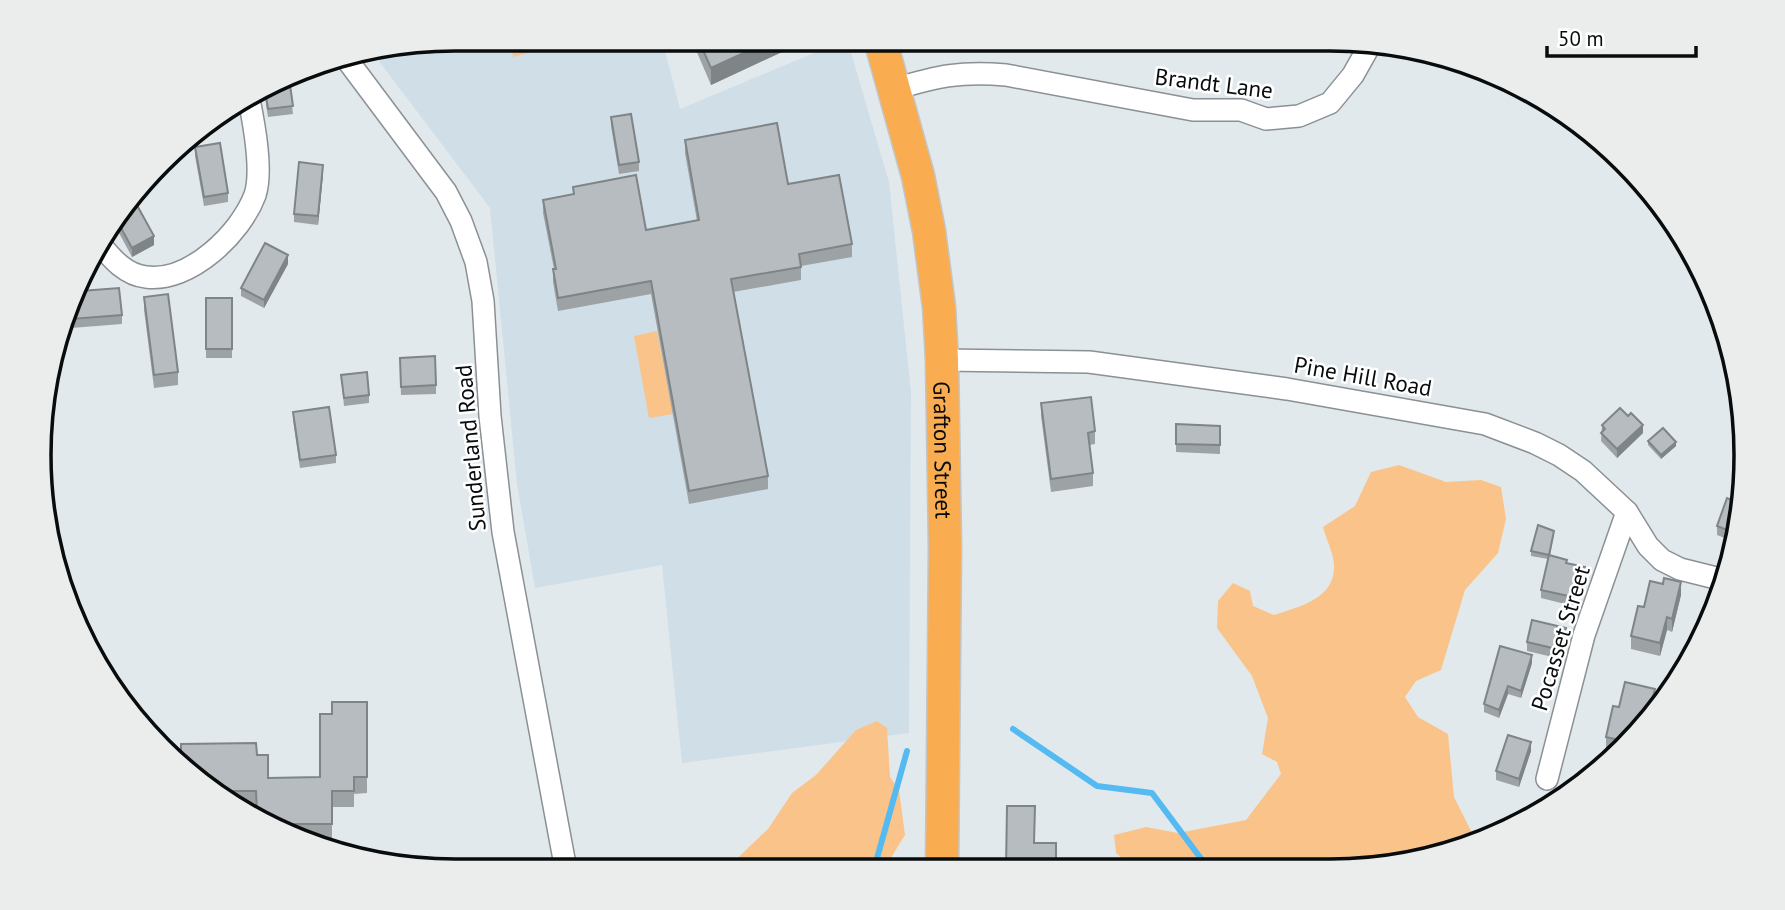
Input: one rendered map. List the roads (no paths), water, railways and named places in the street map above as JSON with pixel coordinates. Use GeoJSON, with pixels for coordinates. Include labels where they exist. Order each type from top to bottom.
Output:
{"type":"FeatureCollection","features":[{"type":"Feature","properties":{"kind":"highway","name":"Grafton Street"},"geometry":{"type":"LineString","coordinates":[[884,51],[918,176],[929,231],[942,360],[946,547],[942,859]]}},
{"type":"Feature","properties":{"kind":"street","name":"Brandt Lane"},"geometry":{"type":"LineString","coordinates":[[895,89],[939,76],[975,73],[1006,75],[1193,110],[1241,110],[1266,119],[1299,117],[1330,103],[1353,75],[1366,53]]}},
{"type":"Feature","properties":{"kind":"street","name":"Sunderland Road"},"geometry":{"type":"LineString","coordinates":[[351,65],[446,192],[461,221],[476,262],[484,301],[490,416],[503,532],[564,859]]}},
{"type":"Feature","properties":{"kind":"street"},"geometry":{"type":"LineString","coordinates":[[106,252],[124,268],[146,277],[160,277],[178,272],[207,257],[223,244],[248,209],[258,183],[250,107]]}},
{"type":"Feature","properties":{"kind":"street","name":"Pine Hill Road"},"geometry":{"type":"LineString","coordinates":[[942,360],[1089,362],[1287,389],[1485,424],[1559,455],[1605,490],[1627,512],[1648,545],[1662,560],[1700,576],[1715,578]]}},
{"type":"Feature","properties":{"kind":"street","name":"Pocasset Street"},"geometry":{"type":"LineString","coordinates":[[1547,779],[1584,635],[1627,512]]}},
{"type":"Feature","properties":{"kind":"waterway"},"geometry":{"type":"LineString","coordinates":[[1013,729],[1097,786],[1152,793],[1201,859]]}},
{"type":"Feature","properties":{"kind":"waterway"},"geometry":{"type":"LineString","coordinates":[[877,859],[907,751]]}}]}
